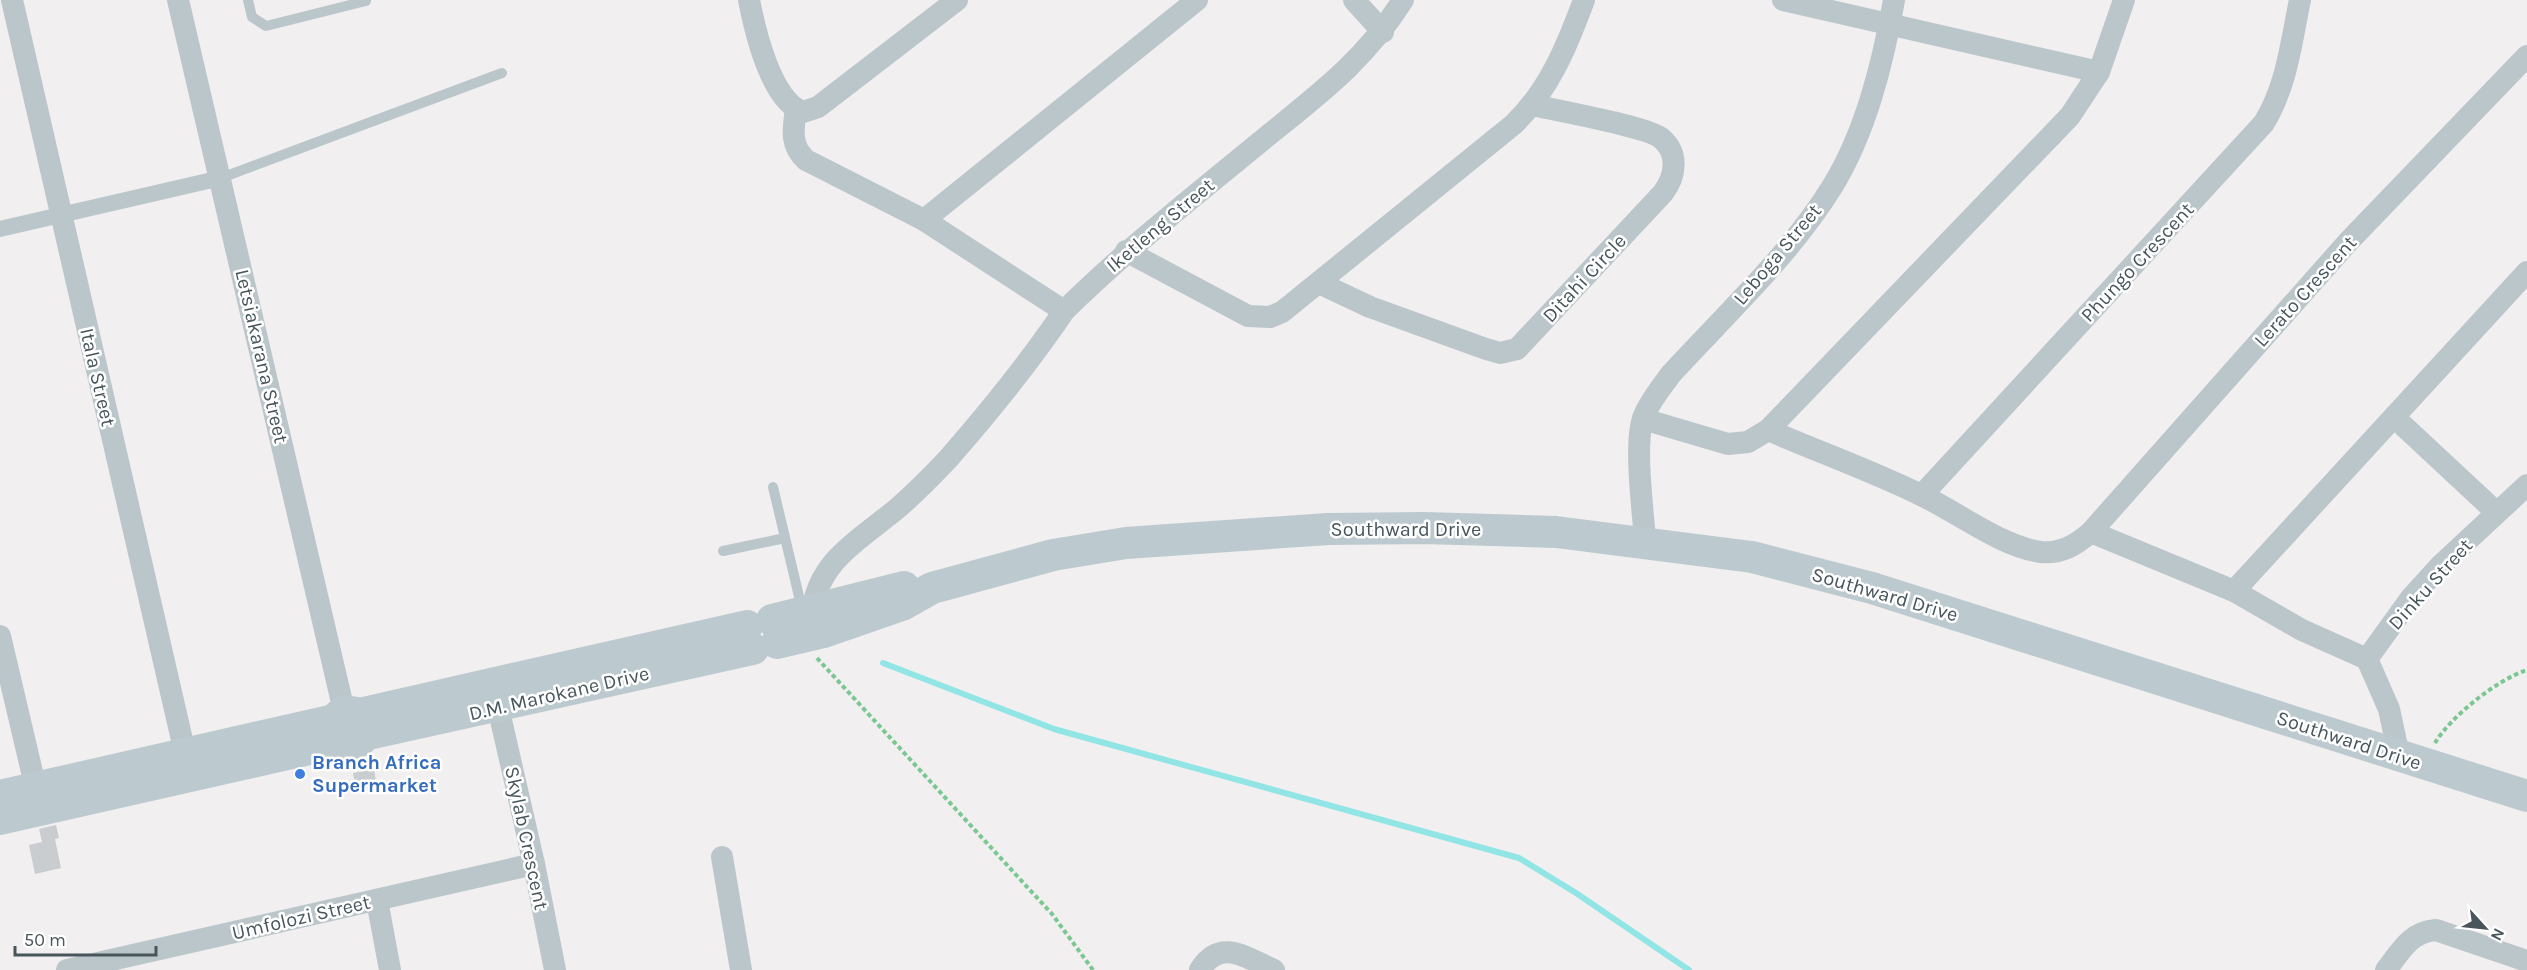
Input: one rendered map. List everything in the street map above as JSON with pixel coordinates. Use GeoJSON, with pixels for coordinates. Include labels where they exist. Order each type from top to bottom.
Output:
{"type":"FeatureCollection","features":[{"type":"Feature","properties":{"kind":"main road","name":"Southward Drive"},"geometry":{"type":"LineString","coordinates":[[1220,535],[1328,529],[1436,528],[1556,531],[1752,557],[1872,588],[2527,796]]}},
{"type":"Feature","properties":{"kind":"main road","name":"D.M. Marokane Drive"},"geometry":{"type":"LineString","coordinates":[[0,819],[349,725],[781,628],[902,605],[932,588],[1053,555],[1126,543],[1220,535]]}},
{"type":"Feature","properties":{"kind":"main road","name":"D.M. Marokane Drive"},"geometry":{"type":"LineString","coordinates":[[0,796],[185,753],[349,725],[498,706],[781,628]]}},
{"type":"Feature","properties":{"kind":"street","name":"Itala Street"},"geometry":{"type":"LineString","coordinates":[[12,0],[185,753]]}},
{"type":"Feature","properties":{"kind":"street","name":"Letsiakarana Street"},"geometry":{"type":"LineString","coordinates":[[178,0],[349,725]]}},
{"type":"Feature","properties":{"kind":"street"},"geometry":{"type":"LineString","coordinates":[[749,0],[756,32],[776,84],[796,110],[803,112],[818,107],[957,0]]}},
{"type":"Feature","properties":{"kind":"street"},"geometry":{"type":"LineString","coordinates":[[924,220],[1197,0]]}},
{"type":"Feature","properties":{"kind":"street"},"geometry":{"type":"LineString","coordinates":[[1354,0],[1383,32]]}},
{"type":"Feature","properties":{"kind":"street","name":"Iketleng Street"},"geometry":{"type":"LineString","coordinates":[[781,628],[850,546],[922,486],[948,458],[1034,356],[1064,311],[1126,252],[1345,73],[1383,32],[1403,0]]}},
{"type":"Feature","properties":{"kind":"street"},"geometry":{"type":"LineString","coordinates":[[1126,252],[1236,310],[1259,318],[1270,317],[1282,312],[1514,124],[1533,105],[1561,57],[1584,0]]}},
{"type":"Feature","properties":{"kind":"street"},"geometry":{"type":"LineString","coordinates":[[1783,0],[2099,72]]}},
{"type":"Feature","properties":{"kind":"street","name":"Leboga Street"},"geometry":{"type":"LineString","coordinates":[[1643,419],[1655,396],[1671,374],[1803,230],[1834,184],[1861,123],[1875,82],[1894,0]]}},
{"type":"Feature","properties":{"kind":"street"},"geometry":{"type":"LineString","coordinates":[[1645,541],[1641,440],[1643,419],[1715,441],[1738,444],[1748,442],[1768,430],[2051,137],[2074,110],[2099,72],[2124,0]]}},
{"type":"Feature","properties":{"kind":"street","name":"Phungo Crescent"},"geometry":{"type":"LineString","coordinates":[[1922,495],[2264,123],[2277,102],[2285,76],[2300,0]]}},
{"type":"Feature","properties":{"kind":"street","name":"Lerato Crescent"},"geometry":{"type":"LineString","coordinates":[[1768,430],[1922,495],[1968,522],[2026,548],[2042,552],[2070,548],[2091,532],[2348,242],[2527,56]]}},
{"type":"Feature","properties":{"kind":"street","name":"Ditahi Circle"},"geometry":{"type":"LineString","coordinates":[[1319,283],[1370,307],[1486,349],[1500,353],[1517,349],[1663,193],[1670,184],[1675,166],[1667,146],[1649,132],[1533,105]]}},
{"type":"Feature","properties":{"kind":"street"},"geometry":{"type":"LineString","coordinates":[[796,110],[793,142],[797,152],[806,160],[924,220],[1064,311]]}},
{"type":"Feature","properties":{"kind":"street"},"geometry":{"type":"LineString","coordinates":[[0,229],[221,178]]}},
{"type":"Feature","properties":{"kind":"street"},"geometry":{"type":"LineString","coordinates":[[2234,591],[2527,272]]}},
{"type":"Feature","properties":{"kind":"street"},"geometry":{"type":"LineString","coordinates":[[2394,417],[2496,512]]}},
{"type":"Feature","properties":{"kind":"street","name":"Dinku Street"},"geometry":{"type":"LineString","coordinates":[[2367,659],[2411,598],[2496,512],[2527,485]]}},
{"type":"Feature","properties":{"kind":"street"},"geometry":{"type":"LineString","coordinates":[[2091,532],[2234,591],[2302,630],[2367,659],[2411,760]]}},
{"type":"Feature","properties":{"kind":"street"},"geometry":{"type":"LineString","coordinates":[[0,636],[36,789]]}},
{"type":"Feature","properties":{"kind":"street","name":"Skylab Crescent"},"geometry":{"type":"LineString","coordinates":[[498,706],[534,864],[555,970]]}},
{"type":"Feature","properties":{"kind":"street"},"geometry":{"type":"LineString","coordinates":[[722,857],[741,970]]}},
{"type":"Feature","properties":{"kind":"street","name":"Umfolozi Street"},"geometry":{"type":"LineString","coordinates":[[67,970],[534,864]]}},
{"type":"Feature","properties":{"kind":"street"},"geometry":{"type":"LineString","coordinates":[[377,900],[390,970]]}},
{"type":"Feature","properties":{"kind":"street"},"geometry":{"type":"LineString","coordinates":[[2386,970],[2411,939],[2422,931],[2436,930],[2527,961]]}},
{"type":"Feature","properties":{"kind":"street"},"geometry":{"type":"LineString","coordinates":[[1200,970],[1213,954],[1226,951],[1274,970]]}},
{"type":"Feature","properties":{"kind":"lane"},"geometry":{"type":"LineString","coordinates":[[248,0],[252,17],[266,26],[366,1]]}},
{"type":"Feature","properties":{"kind":"lane"},"geometry":{"type":"LineString","coordinates":[[221,178],[502,73]]}},
{"type":"Feature","properties":{"kind":"lane"},"geometry":{"type":"LineString","coordinates":[[773,487],[784,538],[781,628]]}},
{"type":"Feature","properties":{"kind":"lane"},"geometry":{"type":"LineString","coordinates":[[723,551],[784,538]]}},
{"type":"Feature","properties":{"kind":"path"},"geometry":{"type":"LineString","coordinates":[[781,628],[1052,914],[1093,970]]}},
{"type":"Feature","properties":{"kind":"path"},"geometry":{"type":"LineString","coordinates":[[2411,760],[2490,690],[2512,676],[2527,670]]}},
{"type":"Feature","properties":{"kind":"building"},"geometry":{"type":"Polygon","coordinates":[[[374,769],[377,788],[356,792],[353,773],[374,769]]]}},
{"type":"Feature","properties":{"kind":"building"},"geometry":{"type":"Polygon","coordinates":[[[56,825],[59,838],[55,839],[61,868],[35,874],[29,845],[42,842],[39,829],[56,825]]]}},
{"type":"Feature","properties":{"kind":"waterway"},"geometry":{"type":"LineString","coordinates":[[883,663],[1054,729],[1519,858],[1576,893],[1689,970]]}},
{"type":"Feature","properties":{"kind":"place","name":"Branch Africa Supermarket"},"geometry":{"type":"Point","coordinates":[300,774]}}]}
